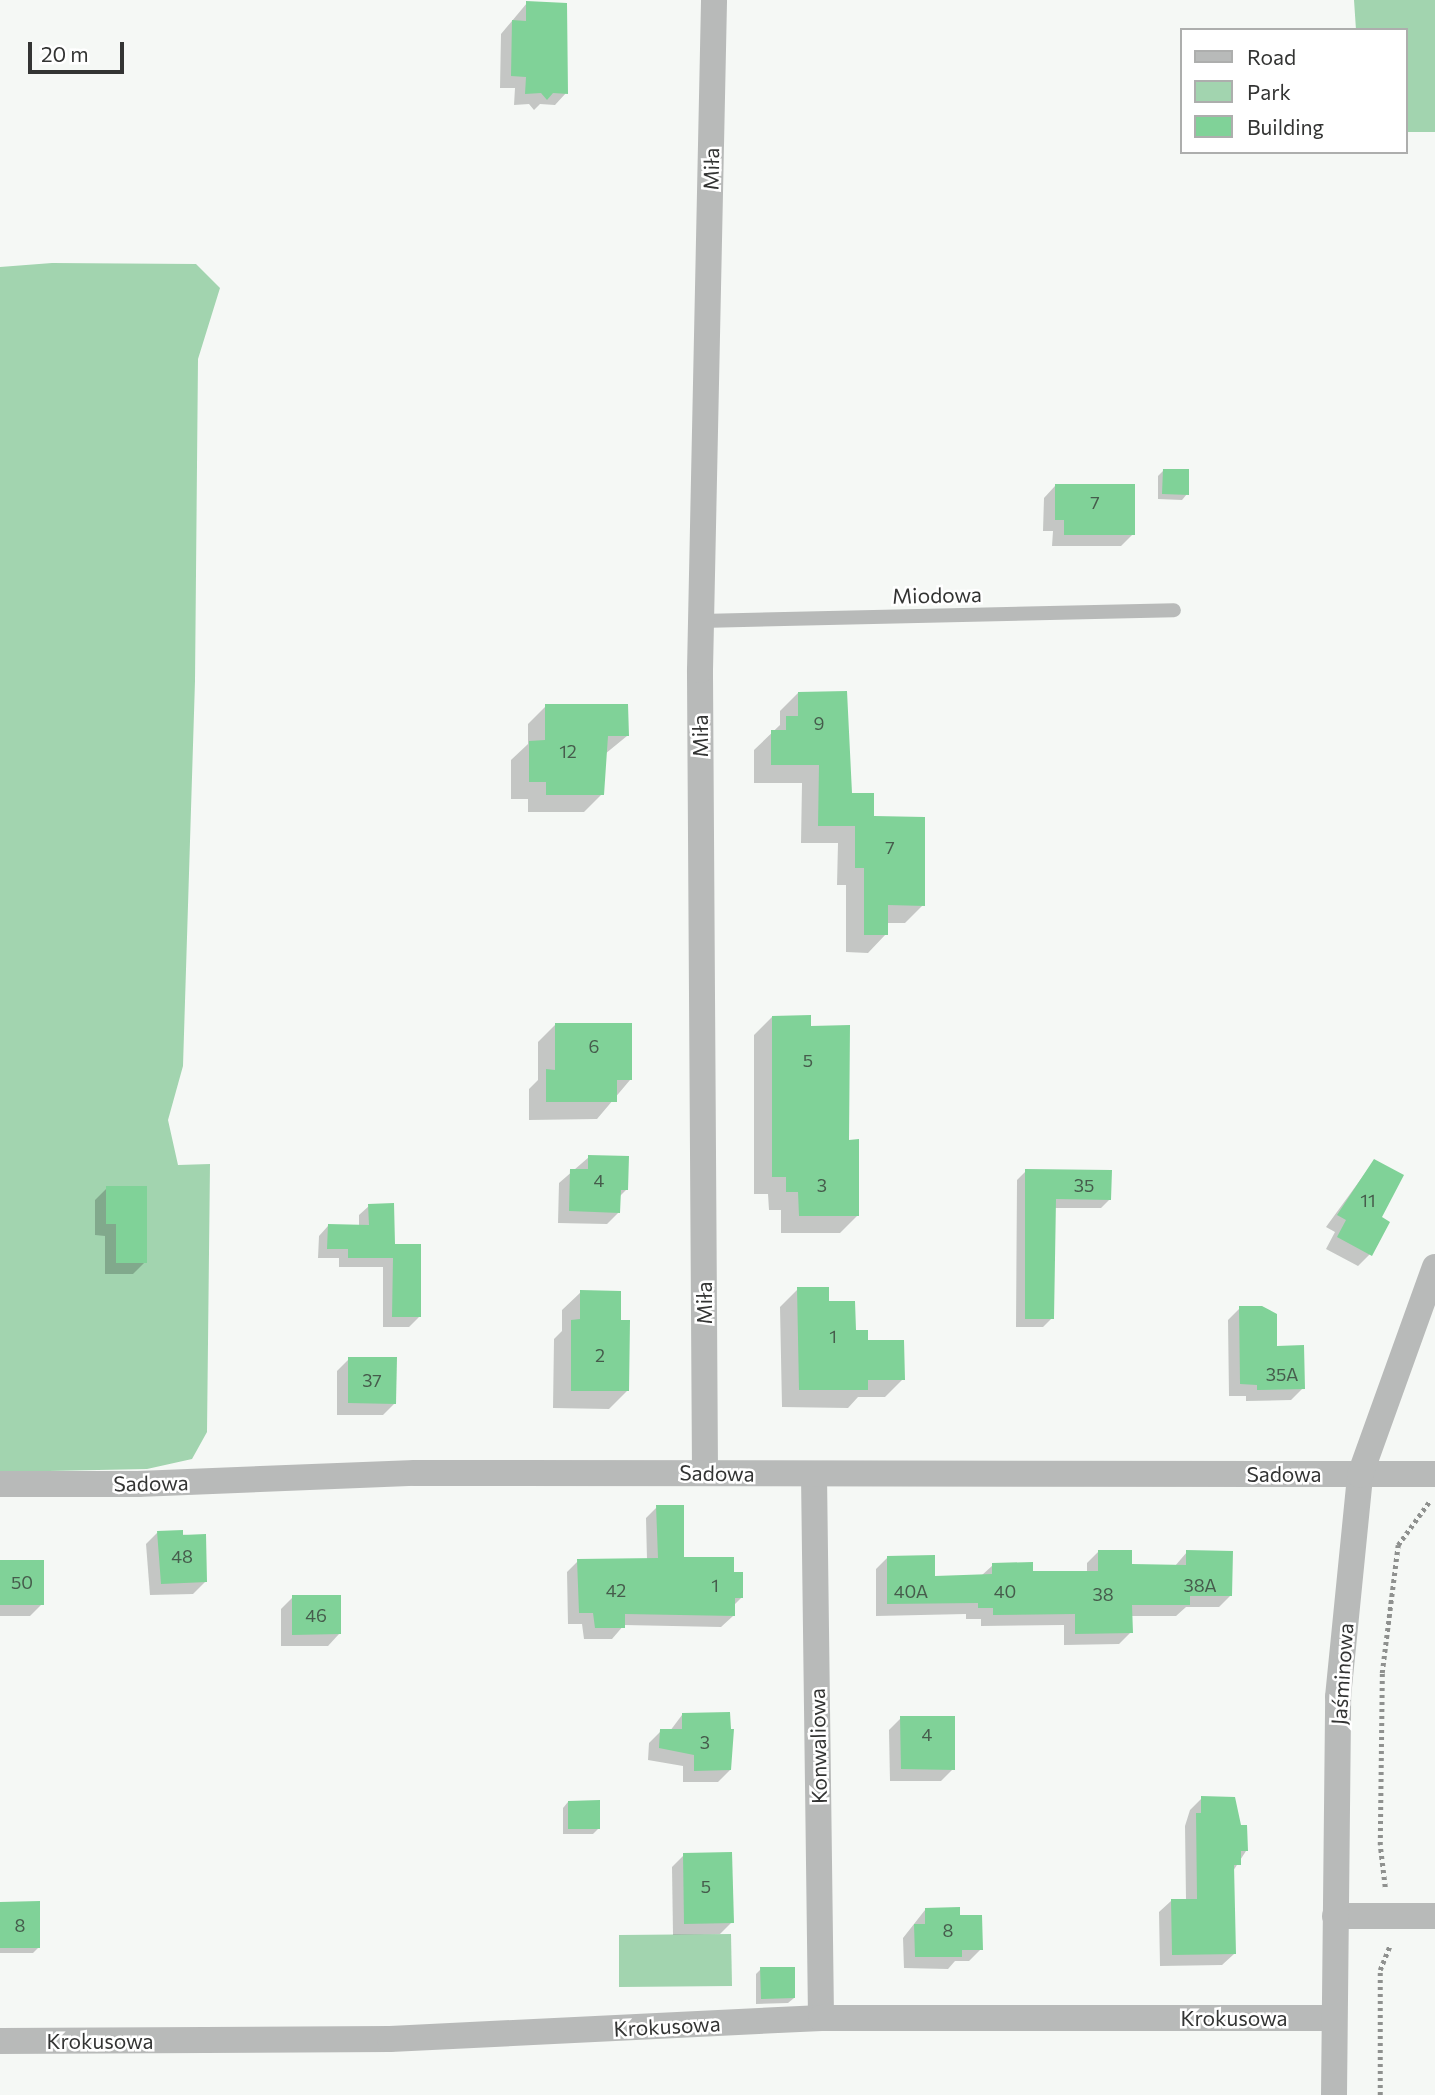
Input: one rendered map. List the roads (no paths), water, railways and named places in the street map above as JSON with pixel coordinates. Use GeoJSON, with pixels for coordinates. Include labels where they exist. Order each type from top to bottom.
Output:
{"type":"FeatureCollection","features":[{"type":"Feature","properties":{"kind":"street","name":"Miła"},"geometry":{"type":"LineString","coordinates":[[705,1472],[701,621],[714,0]]}},
{"type":"Feature","properties":{"kind":"street","name":"Jaśminowa"},"geometry":{"type":"LineString","coordinates":[[1334,2095],[1338,1697],[1360,1475],[1435,1267]]}},
{"type":"Feature","properties":{"kind":"street","name":"Sadowa"},"geometry":{"type":"LineString","coordinates":[[0,1483],[138,1484],[415,1473],[1432,1474]]}},
{"type":"Feature","properties":{"kind":"street","name":"Konwaliowa"},"geometry":{"type":"LineString","coordinates":[[814,1475],[821,2018]]}},
{"type":"Feature","properties":{"kind":"street"},"geometry":{"type":"LineString","coordinates":[[1335,1916],[1435,1916]]}},
{"type":"Feature","properties":{"kind":"street","name":"Krokusowa"},"geometry":{"type":"LineString","coordinates":[[0,2041],[390,2039],[821,2018],[1335,2018]]}},
{"type":"Feature","properties":{"kind":"lane","name":"Miodowa"},"geometry":{"type":"LineString","coordinates":[[701,621],[1174,610]]}}]}
